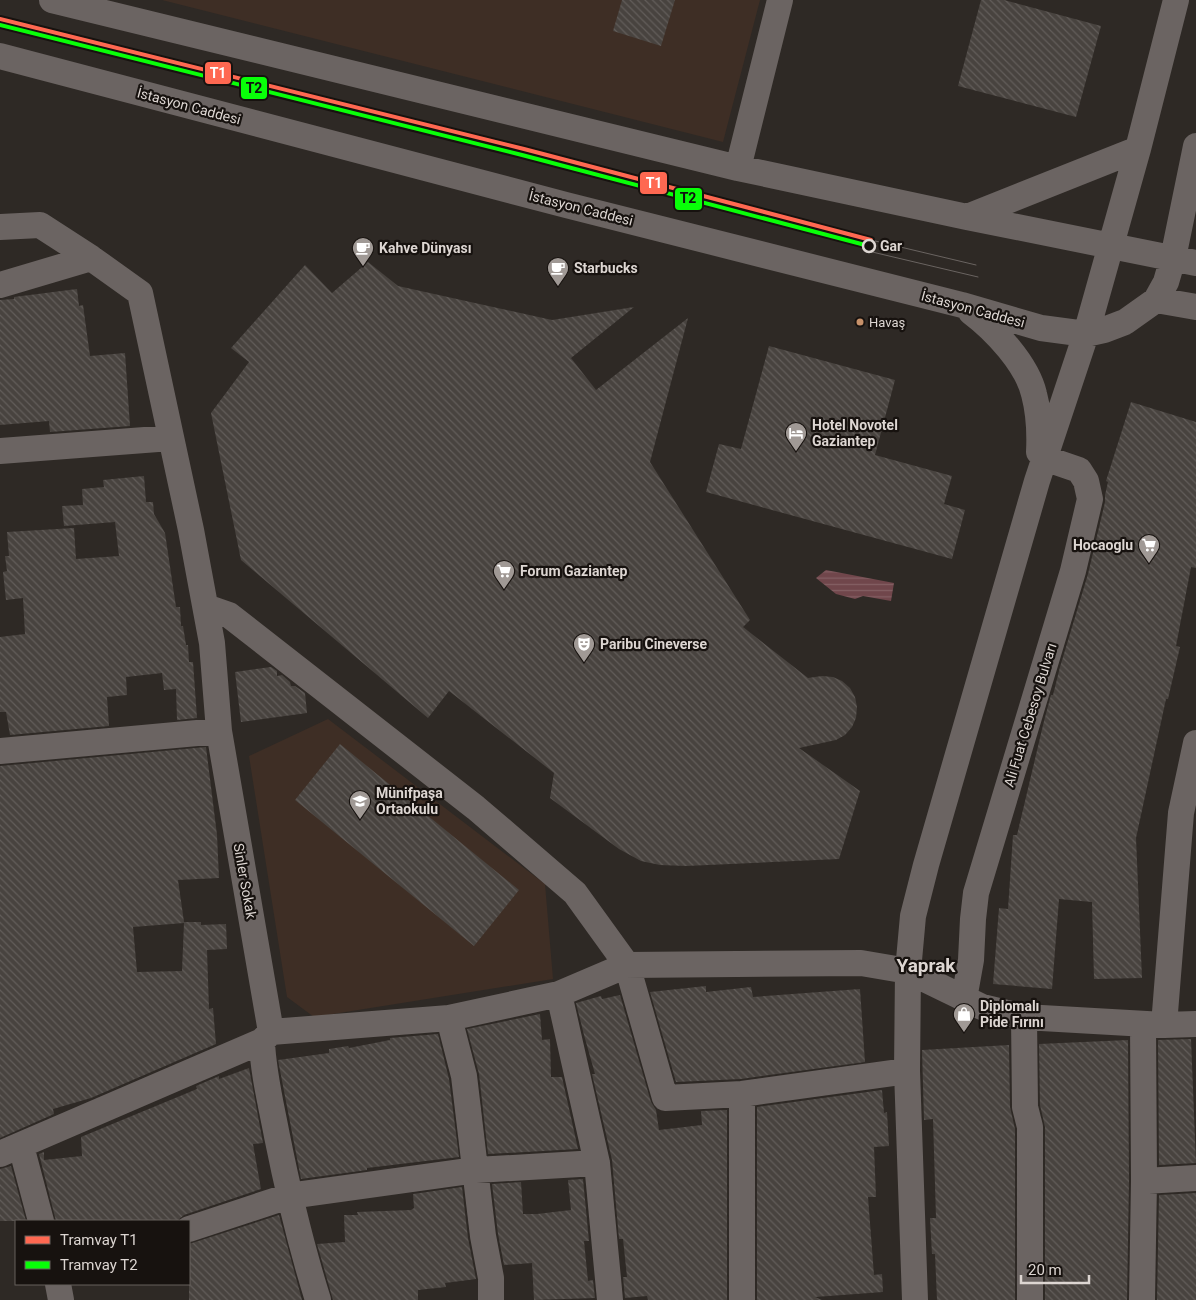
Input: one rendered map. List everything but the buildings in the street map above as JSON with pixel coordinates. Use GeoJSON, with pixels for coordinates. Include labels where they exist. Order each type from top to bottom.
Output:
{"type":"FeatureCollection","features":[{"type":"Feature","properties":{"kind":"street"},"geometry":{"type":"LineString","coordinates":[[52,0],[738,168],[967,217],[1185,260]]}},
{"type":"Feature","properties":{"kind":"street"},"geometry":{"type":"LineString","coordinates":[[738,168],[780,0]]}},
{"type":"Feature","properties":{"kind":"street"},"geometry":{"type":"LineString","coordinates":[[915,1300],[907,1071],[908,971],[913,916],[1041,470],[1086,334],[1138,149],[1176,0]]}},
{"type":"Feature","properties":{"kind":"street","name":"İstasyon Caddesi"},"geometry":{"type":"LineString","coordinates":[[0,56],[538,198],[962,305],[1041,328],[1086,334],[1104,330],[1125,322],[1156,300]]}},
{"type":"Feature","properties":{"kind":"street"},"geometry":{"type":"LineString","coordinates":[[1196,146],[1185,260],[1166,282],[1156,300],[1196,307]]}},
{"type":"Feature","properties":{"kind":"street"},"geometry":{"type":"LineString","coordinates":[[967,217],[1138,149]]}},
{"type":"Feature","properties":{"kind":"street","name":"Sinler Sokak"},"geometry":{"type":"LineString","coordinates":[[0,227],[40,225],[140,293],[212,643],[219,731],[267,1036],[263,1065],[289,1196],[303,1254],[318,1300]]}},
{"type":"Feature","properties":{"kind":"street"},"geometry":{"type":"LineString","coordinates":[[0,285],[91,258]]}},
{"type":"Feature","properties":{"kind":"street"},"geometry":{"type":"LineString","coordinates":[[962,305],[997,334],[1024,370],[1034,392],[1040,429],[1041,470]]}},
{"type":"Feature","properties":{"kind":"street"},"geometry":{"type":"LineString","coordinates":[[0,451],[170,438]]}},
{"type":"Feature","properties":{"kind":"street","name":"Ali Fuat Cebesoy Bulvarı"},"geometry":{"type":"LineString","coordinates":[[964,999],[971,960],[976,893],[1073,571],[1090,499],[1086,481],[1079,470],[1041,470]]}},
{"type":"Feature","properties":{"kind":"street"},"geometry":{"type":"LineString","coordinates":[[206,607],[229,615],[476,808],[575,893],[627,965],[665,1098],[742,1094],[907,1071]]}},
{"type":"Feature","properties":{"kind":"street"},"geometry":{"type":"LineString","coordinates":[[0,751],[219,731]]}},
{"type":"Feature","properties":{"kind":"street"},"geometry":{"type":"LineString","coordinates":[[1142,1300],[1144,1181],[1153,1024],[1188,813],[1196,743]]}},
{"type":"Feature","properties":{"kind":"street"},"geometry":{"type":"LineString","coordinates":[[41,1220],[10,1150],[267,1036],[449,1018],[559,994],[627,965],[861,963],[908,971],[982,1007],[1024,1017],[1153,1024],[1196,1024]]}},
{"type":"Feature","properties":{"kind":"street"},"geometry":{"type":"LineString","coordinates":[[559,994],[597,1163],[610,1300]]}},
{"type":"Feature","properties":{"kind":"street"},"geometry":{"type":"LineString","coordinates":[[1024,1017],[1025,1107],[1030,1127],[1030,1300]]}},
{"type":"Feature","properties":{"kind":"street"},"geometry":{"type":"LineString","coordinates":[[449,1018],[464,1076],[491,1278],[491,1300]]}},
{"type":"Feature","properties":{"kind":"street"},"geometry":{"type":"LineString","coordinates":[[742,1094],[742,1300]]}},
{"type":"Feature","properties":{"kind":"street"},"geometry":{"type":"LineString","coordinates":[[190,1229],[289,1196],[476,1170],[597,1163]]}},
{"type":"Feature","properties":{"kind":"street"},"geometry":{"type":"LineString","coordinates":[[1144,1181],[1196,1178]]}},
{"type":"Feature","properties":{"kind":"shaded area"},"geometry":{"type":"Polygon","coordinates":[[[162,0],[760,0],[723,142],[162,0]]]}},
{"type":"Feature","properties":{"kind":"shaded area"},"geometry":{"type":"Polygon","coordinates":[[[826,570],[894,583],[891,601],[863,596],[855,599],[836,594],[816,578],[826,570]]]}},
{"type":"Feature","properties":{"kind":"shaded area","name":"Münifpaşa Ortaokulu"},"geometry":{"type":"Polygon","coordinates":[[[328,719],[545,884],[553,979],[314,1017],[287,997],[249,756],[328,719]]]}},
{"type":"Feature","properties":{"kind":"tram line","name":"T1"},"geometry":{"type":"LineString","coordinates":[[0,19],[524,149],[871,240]]}},
{"type":"Feature","properties":{"kind":"tram line","name":"T2"},"geometry":{"type":"LineString","coordinates":[[0,25],[522,155],[869,246]]}},
{"type":"Feature","properties":{"kind":"tram line"},"geometry":{"type":"LineString","coordinates":[[871,240],[976,265]]}},
{"type":"Feature","properties":{"kind":"tram line"},"geometry":{"type":"LineString","coordinates":[[868,251],[978,277]]}},
{"type":"Feature","properties":{"kind":"place","name":"Gar"},"geometry":{"type":"Point","coordinates":[869,246]}},
{"type":"Feature","properties":{"kind":"place","name":"Kahve Dünyası"},"geometry":{"type":"Point","coordinates":[363,267]}},
{"type":"Feature","properties":{"kind":"place","name":"Starbucks"},"geometry":{"type":"Point","coordinates":[558,287]}},
{"type":"Feature","properties":{"kind":"place","name":"Havaş"},"geometry":{"type":"Point","coordinates":[860,322]}},
{"type":"Feature","properties":{"kind":"place","name":"Hotel Novotel Gaziantep"},"geometry":{"type":"Point","coordinates":[796,452]}},
{"type":"Feature","properties":{"kind":"place","name":"Hocaoglu"},"geometry":{"type":"Point","coordinates":[1149,564]}},
{"type":"Feature","properties":{"kind":"place","name":"Forum Gaziantep"},"geometry":{"type":"Point","coordinates":[504,590]}},
{"type":"Feature","properties":{"kind":"place","name":"Paribu Cineverse"},"geometry":{"type":"Point","coordinates":[584,663]}},
{"type":"Feature","properties":{"kind":"place","name":"Münifpaşa Ortaokulu"},"geometry":{"type":"Point","coordinates":[360,820]}},
{"type":"Feature","properties":{"kind":"place","name":"Diplomalı Pide Fırını"},"geometry":{"type":"Point","coordinates":[964,1033]}},
{"type":"Feature","properties":{"kind":"district","name":"Yaprak"},"geometry":{"type":"Point","coordinates":[926,965]}}]}
